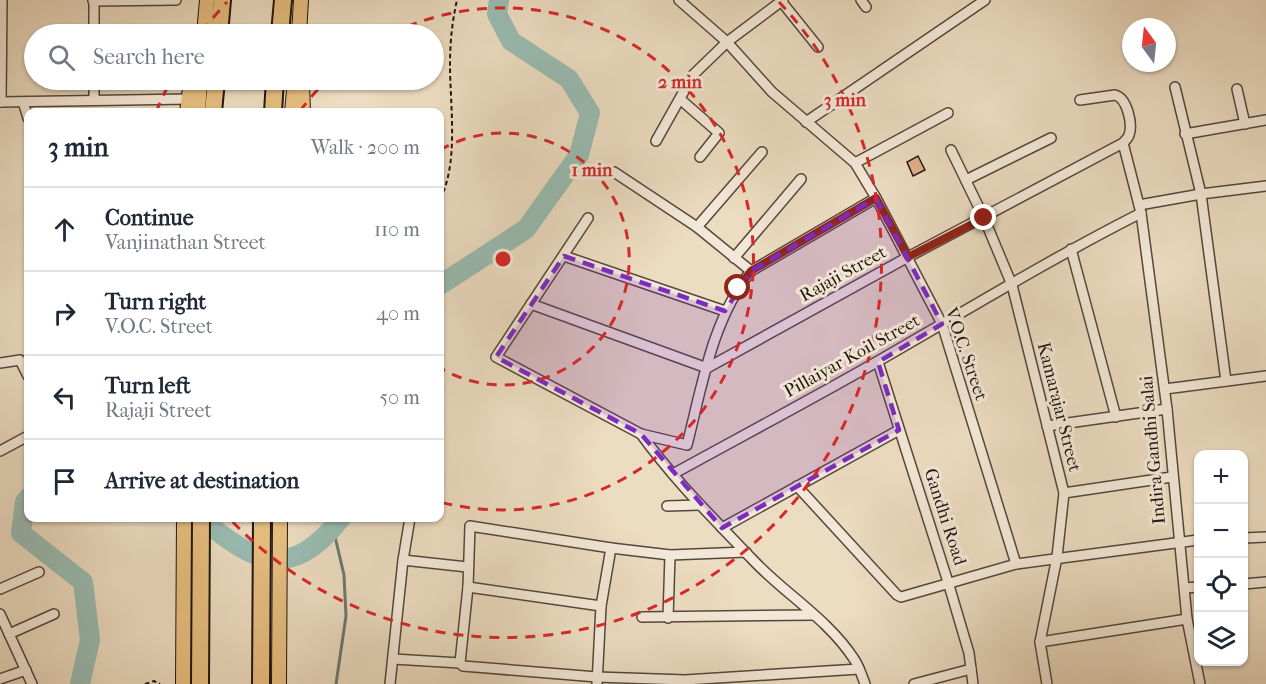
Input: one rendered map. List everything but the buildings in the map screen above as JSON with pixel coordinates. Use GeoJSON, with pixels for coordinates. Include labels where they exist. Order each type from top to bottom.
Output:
{"type":"FeatureCollection","features":[{"type":"Feature","properties":{"kind":"highway"},"geometry":{"type":"LineString","coordinates":[[220,24],[222,0]]}},
{"type":"Feature","properties":{"kind":"highway"},"geometry":{"type":"LineString","coordinates":[[281,24],[283,0]]}},
{"type":"Feature","properties":{"kind":"highway"},"geometry":{"type":"LineString","coordinates":[[213,108],[215,90]]}},
{"type":"Feature","properties":{"kind":"highway"},"geometry":{"type":"LineString","coordinates":[[273,108],[274,90]]}},
{"type":"Feature","properties":{"kind":"highway"},"geometry":{"type":"LineString","coordinates":[[200,684],[201,522]]}},
{"type":"Feature","properties":{"kind":"highway"},"geometry":{"type":"LineString","coordinates":[[261,684],[262,522]]}},
{"type":"Feature","properties":{"kind":"main road"},"geometry":{"type":"LineString","coordinates":[[205,24],[207,0]]}},
{"type":"Feature","properties":{"kind":"main road"},"geometry":{"type":"LineString","coordinates":[[300,24],[302,0]]}},
{"type":"Feature","properties":{"kind":"main road"},"geometry":{"type":"LineString","coordinates":[[188,106],[190,90]]}},
{"type":"Feature","properties":{"kind":"main road"},"geometry":{"type":"LineString","coordinates":[[198,108],[199,90]]}},
{"type":"Feature","properties":{"kind":"main road"},"geometry":{"type":"LineString","coordinates":[[292,108],[294,90]]}},
{"type":"Feature","properties":{"kind":"main road"},"geometry":{"type":"LineString","coordinates":[[302,90],[303,108]]}},
{"type":"Feature","properties":{"kind":"main road"},"geometry":{"type":"LineString","coordinates":[[183,684],[184,522]]}},
{"type":"Feature","properties":{"kind":"main road"},"geometry":{"type":"LineString","coordinates":[[279,684],[280,522]]}},
{"type":"Feature","properties":{"kind":"street"},"geometry":{"type":"LineString","coordinates":[[2,0],[1,102],[94,100],[188,106]]}},
{"type":"Feature","properties":{"kind":"street"},"geometry":{"type":"LineString","coordinates":[[94,24],[93,1],[176,0]]}},
{"type":"Feature","properties":{"kind":"street","name":"V.O.C. Street"},"geometry":{"type":"LineString","coordinates":[[679,0],[727,42],[772,92],[855,164],[876,198],[942,324],[1016,564]]}},
{"type":"Feature","properties":{"kind":"street"},"geometry":{"type":"LineString","coordinates":[[806,122],[985,0]]}},
{"type":"Feature","properties":{"kind":"street"},"geometry":{"type":"LineString","coordinates":[[656,141],[693,75],[727,42],[782,1],[818,47]]}},
{"type":"Feature","properties":{"kind":"street"},"geometry":{"type":"LineString","coordinates":[[1175,87],[1201,194],[1226,381]]}},
{"type":"Feature","properties":{"kind":"street"},"geometry":{"type":"LineString","coordinates":[[1237,89],[1245,124]]}},
{"type":"Feature","properties":{"kind":"street"},"geometry":{"type":"LineString","coordinates":[[94,90],[94,100]]}},
{"type":"Feature","properties":{"kind":"street"},"geometry":{"type":"LineString","coordinates":[[1080,100],[1115,95],[1124,100],[1130,127],[1129,135],[1123,143]]}},
{"type":"Feature","properties":{"kind":"street"},"geometry":{"type":"LineString","coordinates":[[680,99],[719,133],[700,157]]}},
{"type":"Feature","properties":{"kind":"street"},"geometry":{"type":"LineString","coordinates":[[23,102],[25,108]]}},
{"type":"Feature","properties":{"kind":"street"},"geometry":{"type":"LineString","coordinates":[[855,164],[948,113]]}},
{"type":"Feature","properties":{"kind":"street"},"geometry":{"type":"LineString","coordinates":[[1185,134],[1266,120]]}},
{"type":"Feature","properties":{"kind":"street"},"geometry":{"type":"LineString","coordinates":[[966,180],[1051,138]]}},
{"type":"Feature","properties":{"kind":"street","name":"Indira Gandhi Salai"},"geometry":{"type":"LineString","coordinates":[[1123,143],[1140,209],[1165,389],[1178,542],[1185,588],[1186,619],[1200,684]]}},
{"type":"Feature","properties":{"kind":"street","name":"Rajaji Street"},"geometry":{"type":"LineString","coordinates":[[707,368],[908,257],[1123,143]]}},
{"type":"Feature","properties":{"kind":"street","name":"Kamarajar Street"},"geometry":{"type":"LineString","coordinates":[[951,150],[984,218],[1012,285],[1064,494],[1057,557],[1040,642],[1047,684]]}},
{"type":"Feature","properties":{"kind":"street"},"geometry":{"type":"LineString","coordinates":[[697,227],[762,152]]}},
{"type":"Feature","properties":{"kind":"street"},"geometry":{"type":"LineString","coordinates":[[614,172],[697,227],[751,271]]}},
{"type":"Feature","properties":{"kind":"street"},"geometry":{"type":"LineString","coordinates":[[734,258],[801,179]]}},
{"type":"Feature","properties":{"kind":"street","name":"Pillaiyar Koil Street"},"geometry":{"type":"LineString","coordinates":[[673,474],[878,362],[1140,209],[1201,194],[1266,186]]}},
{"type":"Feature","properties":{"kind":"street"},"geometry":{"type":"LineString","coordinates":[[588,218],[496,357],[641,434],[687,445],[725,311],[751,271],[876,198]]}},
{"type":"Feature","properties":{"kind":"street"},"geometry":{"type":"LineString","coordinates":[[1071,249],[1116,417]]}},
{"type":"Feature","properties":{"kind":"street"},"geometry":{"type":"LineString","coordinates":[[564,256],[725,311]]}},
{"type":"Feature","properties":{"kind":"street"},"geometry":{"type":"LineString","coordinates":[[531,304],[707,368]]}},
{"type":"Feature","properties":{"kind":"street"},"geometry":{"type":"LineString","coordinates":[[0,363],[20,360],[24,368]]}},
{"type":"Feature","properties":{"kind":"street","name":"Gandhi Road"},"geometry":{"type":"LineString","coordinates":[[878,362],[969,653],[973,684]]}},
{"type":"Feature","properties":{"kind":"street"},"geometry":{"type":"LineString","coordinates":[[1165,389],[1266,376]]}},
{"type":"Feature","properties":{"kind":"street"},"geometry":{"type":"LineString","coordinates":[[1047,426],[1167,409]]}},
{"type":"Feature","properties":{"kind":"street"},"geometry":{"type":"LineString","coordinates":[[722,528],[899,430]]}},
{"type":"Feature","properties":{"kind":"street"},"geometry":{"type":"LineString","coordinates":[[641,434],[664,466],[699,505],[824,624],[855,660],[865,684]]}},
{"type":"Feature","properties":{"kind":"street"},"geometry":{"type":"LineString","coordinates":[[0,450],[24,438]]}},
{"type":"Feature","properties":{"kind":"street"},"geometry":{"type":"LineString","coordinates":[[1064,494],[1172,477]]}},
{"type":"Feature","properties":{"kind":"street"},"geometry":{"type":"LineString","coordinates":[[797,486],[897,595],[908,596],[948,582],[1016,564],[1194,540]]}},
{"type":"Feature","properties":{"kind":"street"},"geometry":{"type":"LineString","coordinates":[[667,506],[699,505]]}},
{"type":"Feature","properties":{"kind":"street"},"geometry":{"type":"LineString","coordinates":[[390,684],[409,522]]}},
{"type":"Feature","properties":{"kind":"street"},"geometry":{"type":"LineString","coordinates":[[460,663],[468,587],[470,526],[670,555],[746,552]]}},
{"type":"Feature","properties":{"kind":"street"},"geometry":{"type":"LineString","coordinates":[[1248,538],[1266,537]]}},
{"type":"Feature","properties":{"kind":"street"},"geometry":{"type":"LineString","coordinates":[[597,680],[601,606],[611,548]]}},
{"type":"Feature","properties":{"kind":"street"},"geometry":{"type":"LineString","coordinates":[[668,618],[670,555]]}},
{"type":"Feature","properties":{"kind":"street"},"geometry":{"type":"LineString","coordinates":[[403,560],[467,567]]}},
{"type":"Feature","properties":{"kind":"street"},"geometry":{"type":"LineString","coordinates":[[0,589],[39,572]]}},
{"type":"Feature","properties":{"kind":"street"},"geometry":{"type":"LineString","coordinates":[[1248,584],[1266,582]]}},
{"type":"Feature","properties":{"kind":"street"},"geometry":{"type":"LineString","coordinates":[[468,587],[601,606]]}},
{"type":"Feature","properties":{"kind":"street"},"geometry":{"type":"LineString","coordinates":[[1185,588],[1194,587]]}},
{"type":"Feature","properties":{"kind":"street"},"geometry":{"type":"LineString","coordinates":[[0,614],[32,684]]}},
{"type":"Feature","properties":{"kind":"street"},"geometry":{"type":"LineString","coordinates":[[9,634],[54,614]]}},
{"type":"Feature","properties":{"kind":"street"},"geometry":{"type":"LineString","coordinates":[[642,617],[813,615]]}},
{"type":"Feature","properties":{"kind":"street"},"geometry":{"type":"LineString","coordinates":[[1040,642],[1186,619]]}},
{"type":"Feature","properties":{"kind":"street"},"geometry":{"type":"LineString","coordinates":[[393,659],[460,663],[463,666],[597,680],[685,682],[859,669]]}},
{"type":"Feature","properties":{"kind":"street"},"geometry":{"type":"LineString","coordinates":[[914,684],[971,669]]}},
{"type":"Feature","properties":{"kind":"street"},"geometry":{"type":"LineString","coordinates":[[0,680],[26,670]]}},
{"type":"Feature","properties":{"kind":"path"},"geometry":{"type":"LineString","coordinates":[[444,189],[451,156],[450,62],[452,25],[457,0]]}},
{"type":"Feature","properties":{"kind":"path"},"geometry":{"type":"LineString","coordinates":[[145,684],[154,681],[160,684]]}},
{"type":"Feature","properties":{"kind":"highlighted area"},"geometry":{"type":"Polygon","coordinates":[[[876,198],[942,324],[878,362],[899,430],[722,528],[641,434],[496,357],[564,256],[725,311],[751,271],[876,198]]]}},
{"type":"Feature","properties":{"kind":"waterway"},"geometry":{"type":"LineString","coordinates":[[444,282],[526,229],[579,155],[590,113],[569,79],[511,41],[497,14],[499,0]]}},
{"type":"Feature","properties":{"kind":"waterway"},"geometry":{"type":"LineString","coordinates":[[24,510],[21,533],[83,582],[90,640],[80,684]]}},
{"type":"Feature","properties":{"kind":"waterway"},"geometry":{"type":"LineString","coordinates":[[206,522],[238,546],[255,555],[272,559],[289,558],[305,551],[323,538],[337,522]]}},
{"type":"Feature","properties":{"kind":"waterway"},"geometry":{"type":"LineString","coordinates":[[333,528],[344,575],[346,616],[336,684]]}},
{"type":"Feature","properties":{"kind":"route"},"geometry":{"type":"LineString","coordinates":[[738,288],[751,271],[876,198],[908,257],[984,218]]}}]}
